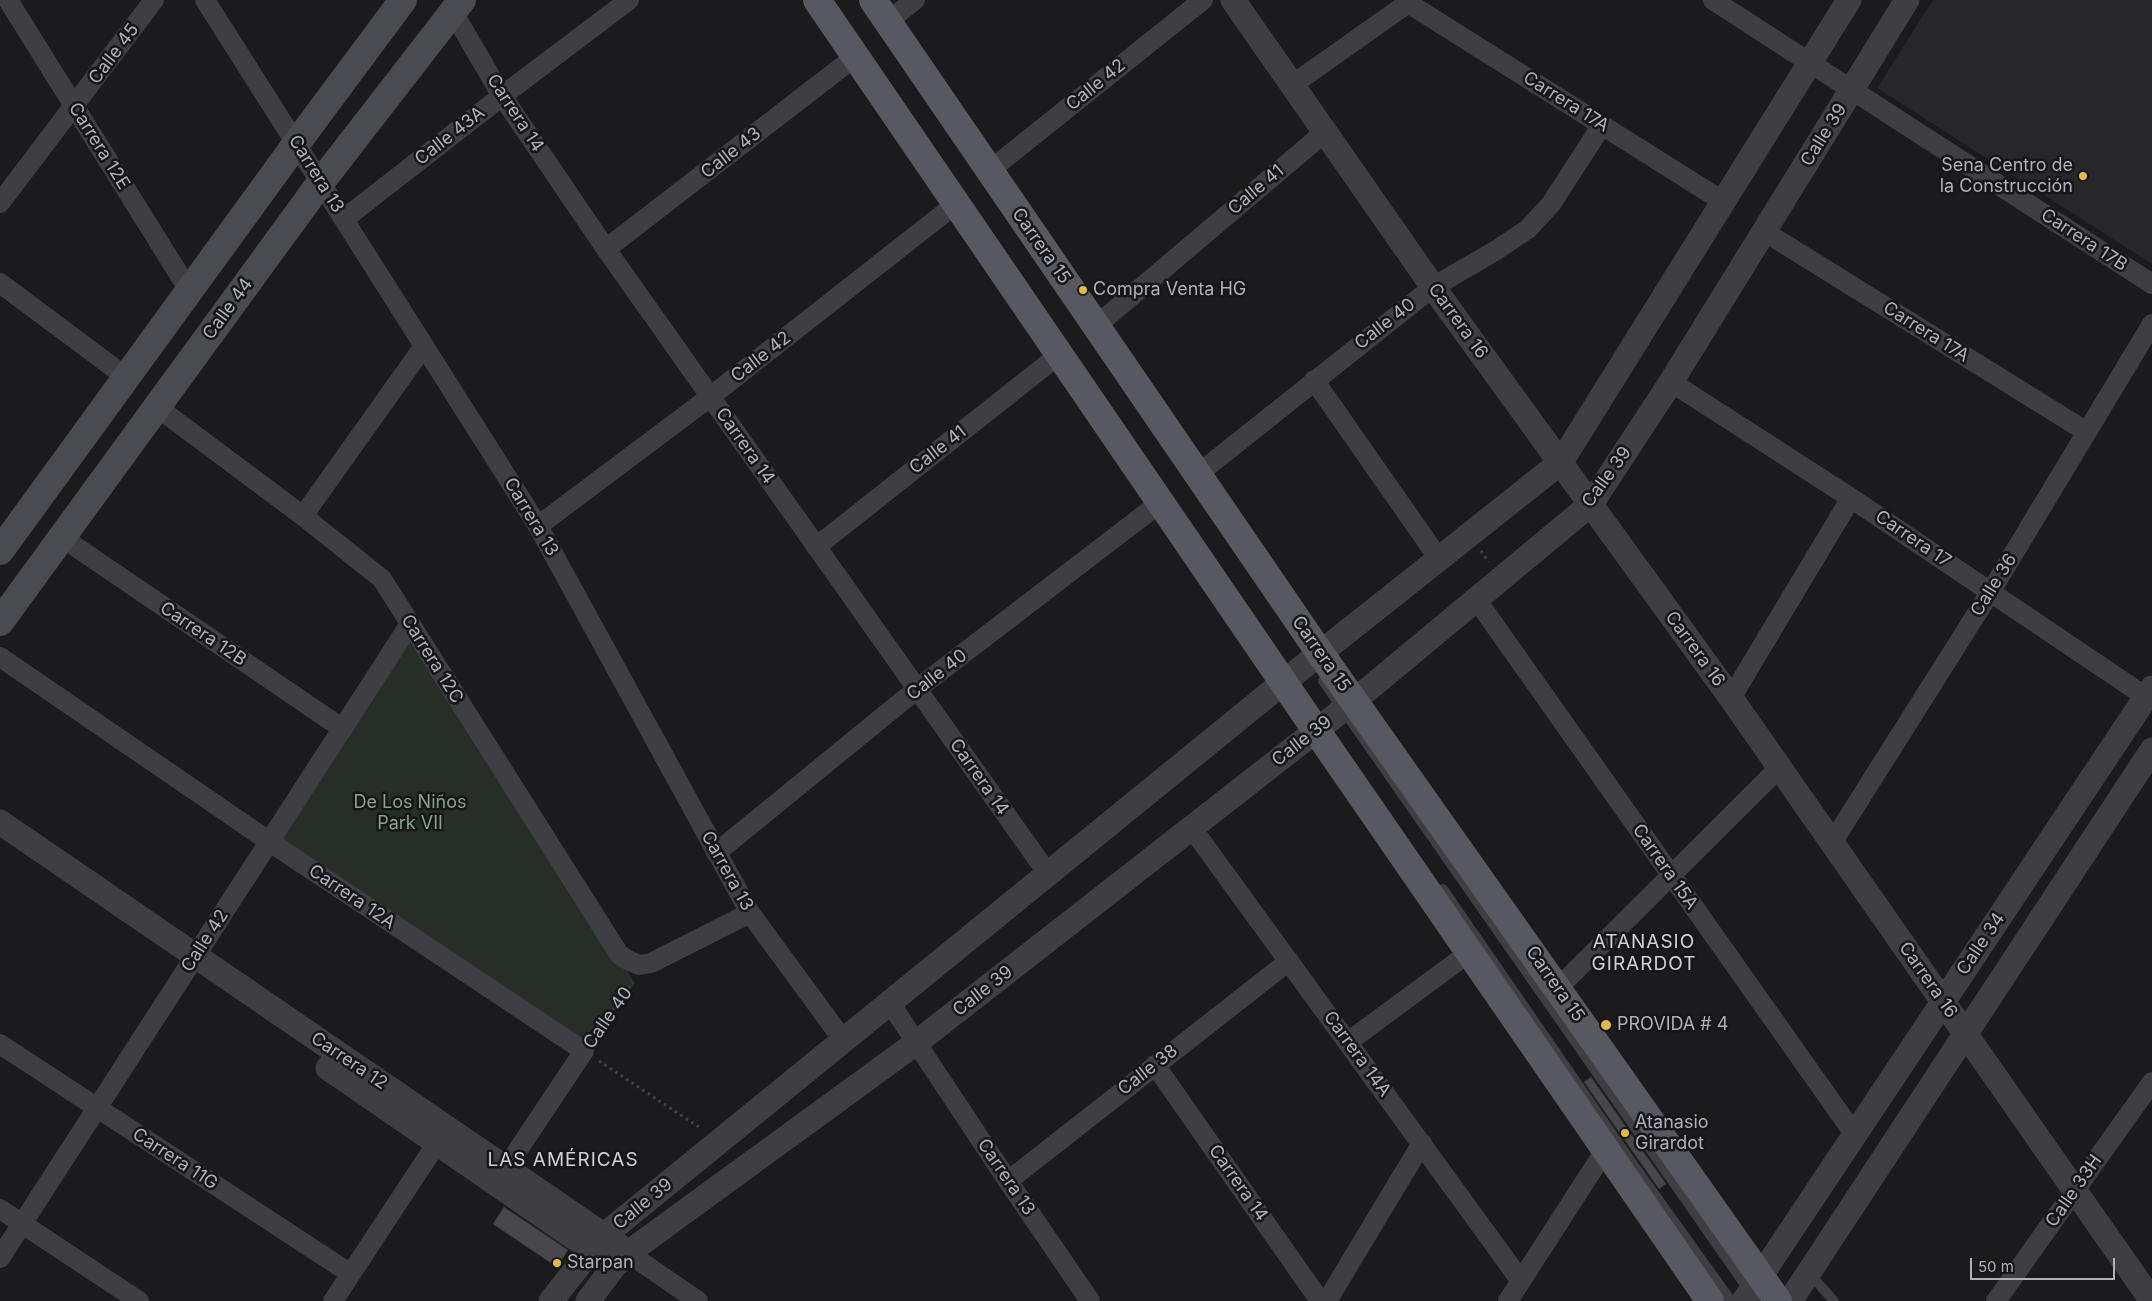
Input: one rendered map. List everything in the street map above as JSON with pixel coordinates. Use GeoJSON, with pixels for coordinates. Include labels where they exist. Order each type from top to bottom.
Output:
{"type":"FeatureCollection","features":[{"type":"Feature","properties":{"kind":"main road"},"geometry":{"type":"LineString","coordinates":[[0,551],[296,144],[404,0]]}},
{"type":"Feature","properties":{"kind":"main road","name":"Carrera 15"},"geometry":{"type":"LineString","coordinates":[[818,0],[1161,502],[1299,667],[1332,718],[1558,988],[1749,1294],[1778,1301]]}},
{"type":"Feature","properties":{"kind":"main road","name":"Calle 44"},"geometry":{"type":"LineString","coordinates":[[0,622],[321,182],[458,6]]}},
{"type":"Feature","properties":{"kind":"main road","name":"Carrera 15"},"geometry":{"type":"LineString","coordinates":[[880,11],[1198,474],[1299,667],[1332,718],[1470,952],[1710,1301]]}},
{"type":"Feature","properties":{"kind":"street","name":"Carrera 12E"},"geometry":{"type":"LineString","coordinates":[[8,0],[190,292]]}},
{"type":"Feature","properties":{"kind":"street","name":"Calle 45"},"geometry":{"type":"LineString","coordinates":[[0,204],[154,0]]}},
{"type":"Feature","properties":{"kind":"street","name":"Carrera 13"},"geometry":{"type":"LineString","coordinates":[[205,0],[538,526],[750,913],[843,1040]]}},
{"type":"Feature","properties":{"kind":"street","name":"Calle 43A"},"geometry":{"type":"LineString","coordinates":[[344,219],[629,0]]}},
{"type":"Feature","properties":{"kind":"street"},"geometry":{"type":"LineString","coordinates":[[880,11],[915,0]]}},
{"type":"Feature","properties":{"kind":"street","name":"Calle 42"},"geometry":{"type":"LineString","coordinates":[[989,171],[1203,0]]}},
{"type":"Feature","properties":{"kind":"street","name":"Carrera 16"},"geometry":{"type":"LineString","coordinates":[[1233,0],[1433,287],[1730,698],[2152,1301]]}},
{"type":"Feature","properties":{"kind":"street","name":"Carrera 17B"},"geometry":{"type":"LineString","coordinates":[[1713,0],[2152,284]]}},
{"type":"Feature","properties":{"kind":"street","name":"Calle 39"},"geometry":{"type":"LineString","coordinates":[[551,1301],[598,1242],[1299,667],[1561,462],[1849,0]]}},
{"type":"Feature","properties":{"kind":"street","name":"Calle 39"},"geometry":{"type":"LineString","coordinates":[[588,1301],[622,1259],[916,1042],[1332,718],[1591,504],[1672,382],[1907,0]]}},
{"type":"Feature","properties":{"kind":"street"},"geometry":{"type":"LineString","coordinates":[[1292,85],[1409,2]]}},
{"type":"Feature","properties":{"kind":"street","name":"Carrera 17A"},"geometry":{"type":"LineString","coordinates":[[1409,2],[1724,202]]}},
{"type":"Feature","properties":{"kind":"street","name":"Carrera 14"},"geometry":{"type":"LineString","coordinates":[[458,6],[502,96],[606,249],[1048,874]]}},
{"type":"Feature","properties":{"kind":"street","name":"Calle 43"},"geometry":{"type":"LineString","coordinates":[[606,249],[856,56]]}},
{"type":"Feature","properties":{"kind":"street","name":"Calle 40"},"geometry":{"type":"LineString","coordinates":[[1198,474],[1433,287],[1495,251],[1528,228],[1551,204],[1602,125]]}},
{"type":"Feature","properties":{"kind":"street","name":"Calle 41"},"geometry":{"type":"LineString","coordinates":[[1096,326],[1325,132]]}},
{"type":"Feature","properties":{"kind":"street","name":"Calle 42"},"geometry":{"type":"LineString","coordinates":[[538,526],[710,397],[957,203]]}},
{"type":"Feature","properties":{"kind":"street","name":"Carrera 17A"},"geometry":{"type":"LineString","coordinates":[[1765,232],[2088,432]]}},
{"type":"Feature","properties":{"kind":"street"},"geometry":{"type":"LineString","coordinates":[[0,283],[126,377]]}},
{"type":"Feature","properties":{"kind":"street","name":"Calle 36"},"geometry":{"type":"LineString","coordinates":[[1832,843],[1991,591],[2152,324]]}},
{"type":"Feature","properties":{"kind":"street"},"geometry":{"type":"LineString","coordinates":[[303,516],[424,346]]}},
{"type":"Feature","properties":{"kind":"street","name":"Calle 41"},"geometry":{"type":"LineString","coordinates":[[816,546],[1060,354]]}},
{"type":"Feature","properties":{"kind":"street"},"geometry":{"type":"LineString","coordinates":[[1314,380],[1439,559]]}},
{"type":"Feature","properties":{"kind":"street","name":"Carrera 17"},"geometry":{"type":"LineString","coordinates":[[1672,382],[2150,695]]}},
{"type":"Feature","properties":{"kind":"street","name":"Carrera 12C"},"geometry":{"type":"LineString","coordinates":[[157,407],[303,516],[382,578],[619,954],[632,963],[645,965]]}},
{"type":"Feature","properties":{"kind":"street"},"geometry":{"type":"LineString","coordinates":[[1730,698],[1851,498]]}},
{"type":"Feature","properties":{"kind":"street","name":"Calle 40"},"geometry":{"type":"LineString","coordinates":[[716,854],[917,689],[1161,502]]}},
{"type":"Feature","properties":{"kind":"street","name":"Carrera 12B"},"geometry":{"type":"LineString","coordinates":[[63,538],[343,729]]}},
{"type":"Feature","properties":{"kind":"street","name":"Carrera 15A"},"geometry":{"type":"LineString","coordinates":[[1476,598],[1855,1135]]}},
{"type":"Feature","properties":{"kind":"street","name":"Calle 42"},"geometry":{"type":"LineString","coordinates":[[0,1258],[410,624]]}},
{"type":"Feature","properties":{"kind":"street","name":"Carrera 12A"},"geometry":{"type":"LineString","coordinates":[[0,657],[270,842],[584,1051]]}},
{"type":"Feature","properties":{"kind":"street","name":"Calle 34"},"geometry":{"type":"LineString","coordinates":[[1749,1294],[1943,1001],[2150,695]]}},
{"type":"Feature","properties":{"kind":"street","name":"Calle 34"},"geometry":{"type":"LineString","coordinates":[[1790,1301],[2152,750]]}},
{"type":"Feature","properties":{"kind":"street"},"geometry":{"type":"LineString","coordinates":[[1558,988],[1779,768]]}},
{"type":"Feature","properties":{"kind":"street","name":"Carrera 12"},"geometry":{"type":"LineString","coordinates":[[0,822],[190,964],[437,1143],[598,1242]]}},
{"type":"Feature","properties":{"kind":"street","name":"Carrera 14A"},"geometry":{"type":"LineString","coordinates":[[1191,827],[1521,1281]]}},
{"type":"Feature","properties":{"kind":"street","name":"Carrera 12"},"geometry":{"type":"LineString","coordinates":[[0,843],[506,1168],[622,1259],[698,1301]]}},
{"type":"Feature","properties":{"kind":"street"},"geometry":{"type":"LineString","coordinates":[[645,965],[750,913]]}},
{"type":"Feature","properties":{"kind":"street"},"geometry":{"type":"LineString","coordinates":[[1348,1042],[1470,952]]}},
{"type":"Feature","properties":{"kind":"street","name":"Calle 38"},"geometry":{"type":"LineString","coordinates":[[1008,1181],[1289,961]]}},
{"type":"Feature","properties":{"kind":"street","name":"Carrera 13"},"geometry":{"type":"LineString","coordinates":[[890,1003],[1090,1301]]}},
{"type":"Feature","properties":{"kind":"street","name":"Carrera 11G"},"geometry":{"type":"LineString","coordinates":[[0,1044],[351,1274]]}},
{"type":"Feature","properties":{"kind":"street","name":"Calle 40"},"geometry":{"type":"LineString","coordinates":[[506,1168],[584,1051]]}},
{"type":"Feature","properties":{"kind":"street","name":"Carrera 14"},"geometry":{"type":"LineString","coordinates":[[1155,1065],[1320,1301]]}},
{"type":"Feature","properties":{"kind":"street","name":"Calle 33H"},"geometry":{"type":"LineString","coordinates":[[1996,1301],[2152,1082]]}},
{"type":"Feature","properties":{"kind":"street"},"geometry":{"type":"LineString","coordinates":[[333,1301],[437,1143]]}},
{"type":"Feature","properties":{"kind":"street"},"geometry":{"type":"LineString","coordinates":[[1327,1301],[1422,1143]]}},
{"type":"Feature","properties":{"kind":"street"},"geometry":{"type":"LineString","coordinates":[[1508,1301],[1606,1149]]}},
{"type":"Feature","properties":{"kind":"street"},"geometry":{"type":"LineString","coordinates":[[0,1209],[139,1301]]}},
{"type":"Feature","properties":{"kind":"lane"},"geometry":{"type":"LineString","coordinates":[[862,0],[1024,239]]}},
{"type":"Feature","properties":{"kind":"lane"},"geometry":{"type":"LineString","coordinates":[[1332,718],[1749,1294]]}},
{"type":"Feature","properties":{"kind":"lane"},"geometry":{"type":"LineString","coordinates":[[1436,880],[1634,1166],[1749,1294]]}},
{"type":"Feature","properties":{"kind":"lane"},"geometry":{"type":"LineString","coordinates":[[1809,1273],[1834,1301]]}},
{"type":"Feature","properties":{"kind":"path"},"geometry":{"type":"LineString","coordinates":[[1480,550],[1490,564]]}},
{"type":"Feature","properties":{"kind":"path","name":"Calle 40"},"geometry":{"type":"LineString","coordinates":[[584,1051],[645,965]]}},
{"type":"Feature","properties":{"kind":"path"},"geometry":{"type":"LineString","coordinates":[[584,1051],[707,1132]]}},
{"type":"Feature","properties":{"kind":"shaded area","name":"Sena Centro de la Construcción"},"geometry":{"type":"Polygon","coordinates":[[[1933,0],[2152,0],[2152,264],[1877,88],[1933,0]]]}},
{"type":"Feature","properties":{"kind":"green space","name":"De Los Niños Park VII"},"geometry":{"type":"Polygon","coordinates":[[[410,624],[635,983],[584,1051],[270,842],[410,624]]]}},
{"type":"Feature","properties":{"kind":"building"},"geometry":{"type":"Polygon","coordinates":[[[1591,1077],[1666,1184],[1659,1189],[1584,1082],[1591,1077]]]}},
{"type":"Feature","properties":{"kind":"building"},"geometry":{"type":"Polygon","coordinates":[[[504,1207],[568,1250],[557,1267],[493,1224],[504,1207]]]}},
{"type":"Feature","properties":{"kind":"place","name":"Sena Centro de la Construcción"},"geometry":{"type":"Point","coordinates":[2083,176]}},
{"type":"Feature","properties":{"kind":"place","name":"Compra Venta HG"},"geometry":{"type":"Point","coordinates":[1083,290]}},
{"type":"Feature","properties":{"kind":"place","name":"PROVIDA # 4"},"geometry":{"type":"Point","coordinates":[1606,1025]}},
{"type":"Feature","properties":{"kind":"place","name":"Atanasio Girardot"},"geometry":{"type":"Point","coordinates":[1625,1133]}},
{"type":"Feature","properties":{"kind":"place","name":"Starpan"},"geometry":{"type":"Point","coordinates":[557,1263]}},
{"type":"Feature","properties":{"kind":"district","name":"ATANASIO GIRARDOT"},"geometry":{"type":"Point","coordinates":[1644,953]}},
{"type":"Feature","properties":{"kind":"district","name":"LAS AMÉRICAS"},"geometry":{"type":"Point","coordinates":[563,1160]}}]}
